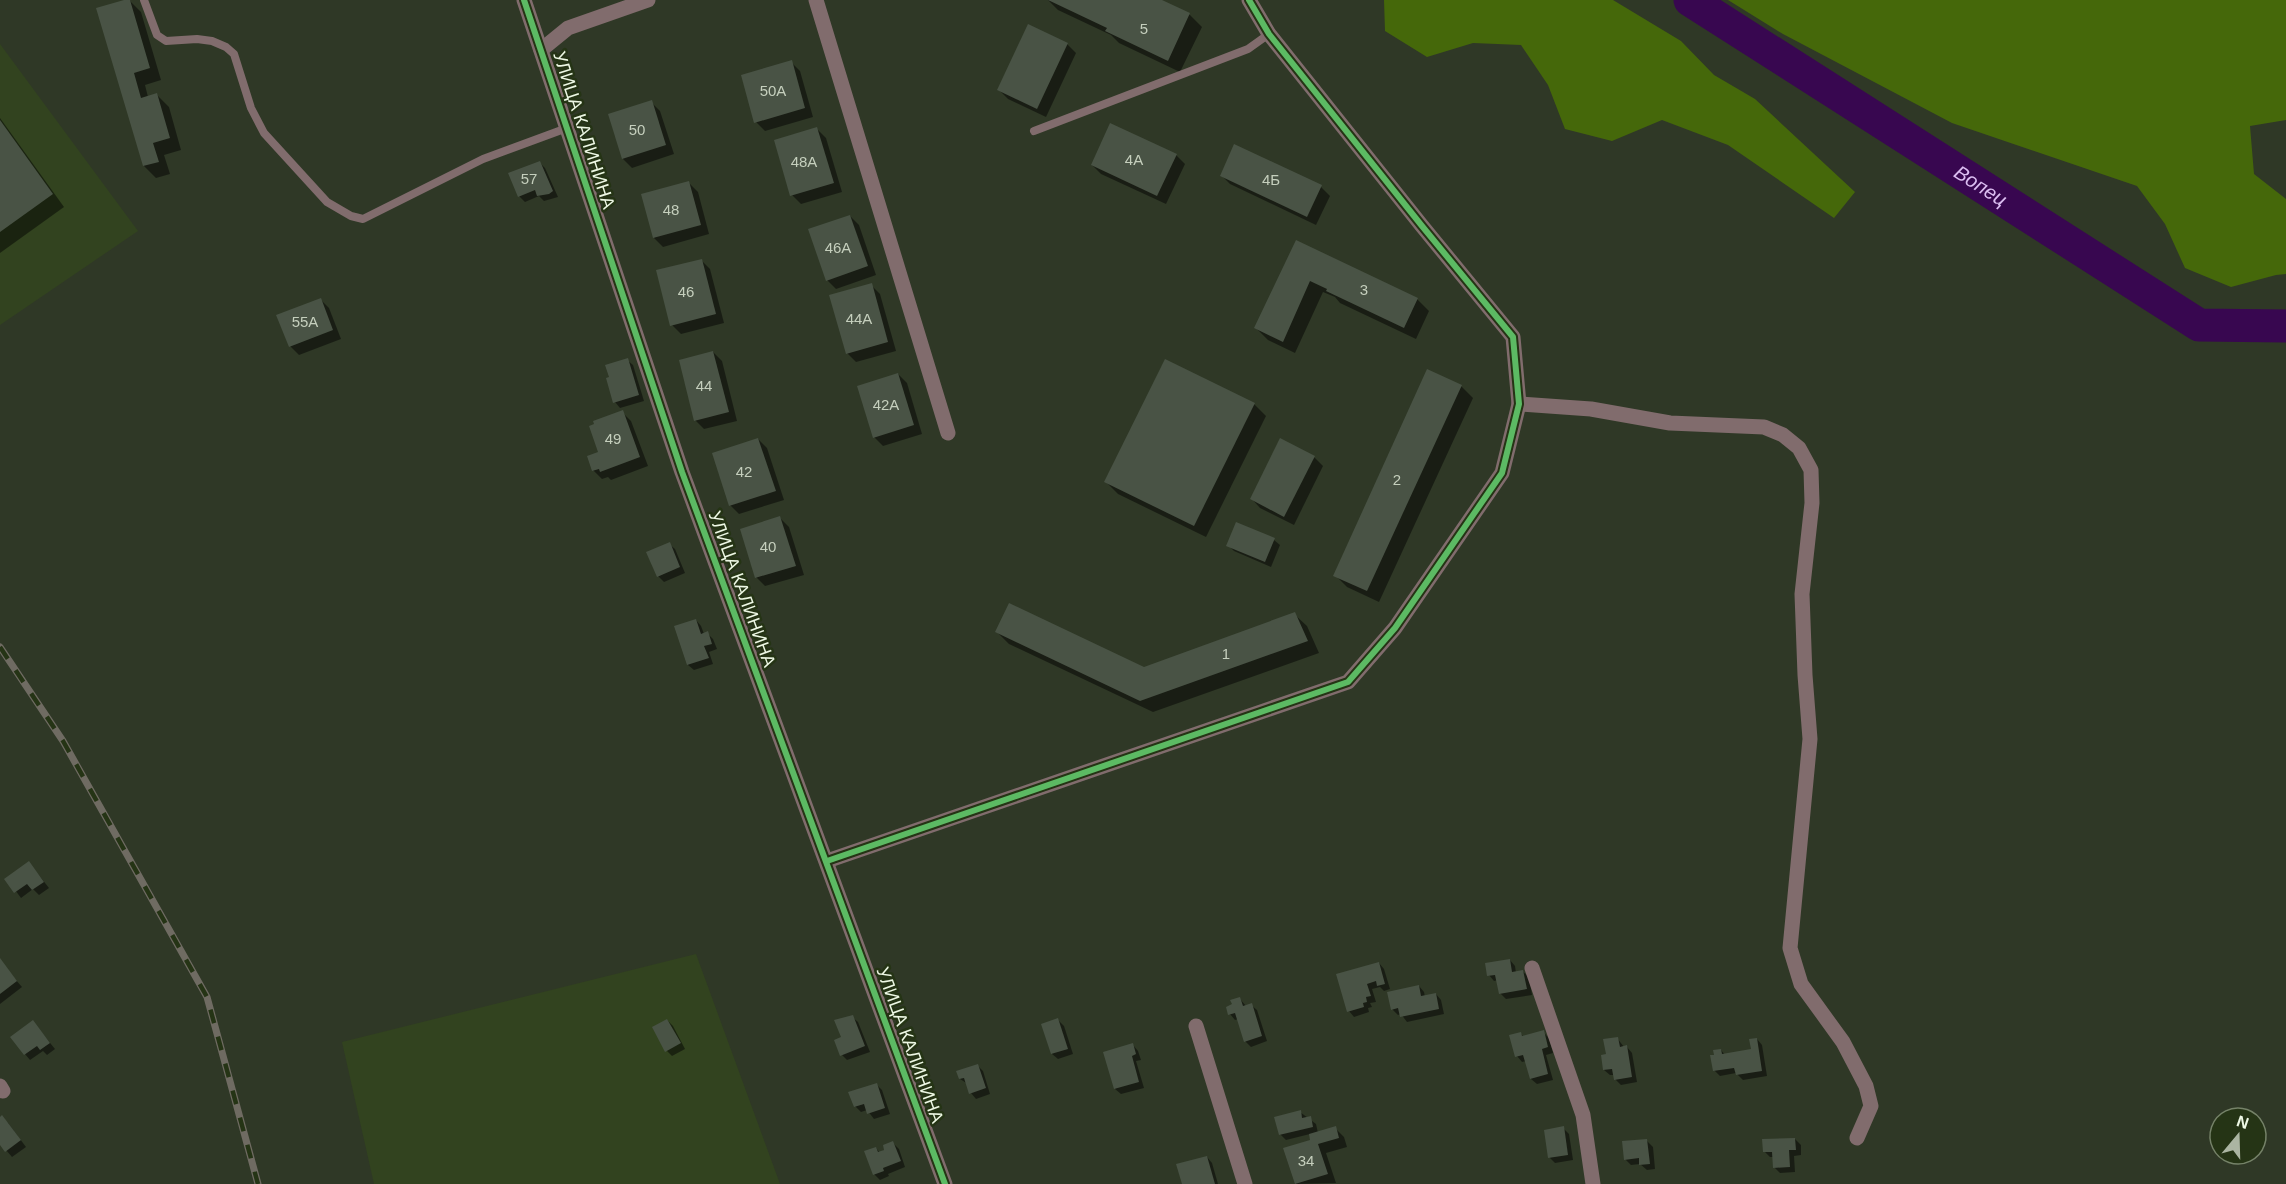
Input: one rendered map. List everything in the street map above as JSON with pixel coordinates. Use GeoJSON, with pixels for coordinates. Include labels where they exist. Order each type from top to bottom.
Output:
{"type":"FeatureCollection","features":[{"type":"Feature","properties":{"kind":"street","name":"УЛИЦА КАЛИНИНА"},"geometry":{"type":"LineString","coordinates":[[524,0],[682,472],[945,1184]]}},
{"type":"Feature","properties":{"kind":"street"},"geometry":{"type":"LineString","coordinates":[[541,50],[568,27],[648,0]]}},
{"type":"Feature","properties":{"kind":"street"},"geometry":{"type":"LineString","coordinates":[[816,0],[948,433]]}},
{"type":"Feature","properties":{"kind":"street"},"geometry":{"type":"LineString","coordinates":[[827,861],[1348,682],[1395,628],[1502,473],[1520,404],[1513,337],[1269,34],[1249,0]]}},
{"type":"Feature","properties":{"kind":"street"},"geometry":{"type":"LineString","coordinates":[[1520,404],[1591,409],[1670,423],[1764,427],[1783,435],[1800,448],[1811,470],[1812,503],[1802,594],[1804,675],[1810,739],[1790,948],[1801,984],[1843,1042],[1866,1086],[1871,1106],[1857,1138]]}},
{"type":"Feature","properties":{"kind":"street"},"geometry":{"type":"LineString","coordinates":[[1532,968],[1583,1114],[1593,1184]]}},
{"type":"Feature","properties":{"kind":"street"},"geometry":{"type":"LineString","coordinates":[[1196,1026],[1245,1184]]}},
{"type":"Feature","properties":{"kind":"lane"},"geometry":{"type":"LineString","coordinates":[[144,0],[157,35],[166,41],[197,39],[212,41],[226,47],[234,54],[242,73],[251,108],[264,133],[327,202],[351,216],[363,219],[483,159],[567,128]]}},
{"type":"Feature","properties":{"kind":"lane"},"geometry":{"type":"LineString","coordinates":[[1034,131],[1248,49],[1269,34]]}},
{"type":"Feature","properties":{"kind":"shaded area"},"geometry":{"type":"Polygon","coordinates":[[[0,44],[138,231],[0,325],[0,44]]]}},
{"type":"Feature","properties":{"kind":"shaded area"},"geometry":{"type":"Polygon","coordinates":[[[696,954],[780,1184],[374,1184],[342,1042],[696,954]]]}},
{"type":"Feature","properties":{"kind":"green space"},"geometry":{"type":"Polygon","coordinates":[[[1384,0],[1613,0],[1681,41],[1714,75],[1755,99],[1855,192],[1834,218],[1728,145],[1662,120],[1612,141],[1565,129],[1548,85],[1521,45],[1473,43],[1427,57],[1385,31],[1384,0]]]}},
{"type":"Feature","properties":{"kind":"green space"},"geometry":{"type":"Polygon","coordinates":[[[1728,0],[2286,0],[2286,120],[2250,126],[2254,174],[2286,199],[2286,274],[2231,287],[2185,268],[2165,224],[2137,186],[1952,123],[1783,34],[1728,0]]]}},
{"type":"Feature","properties":{"kind":"building"},"geometry":{"type":"Polygon","coordinates":[[[130,0],[150,68],[134,73],[141,98],[157,93],[170,138],[153,143],[159,162],[143,166],[96,8],[130,0]]]}},
{"type":"Feature","properties":{"kind":"building"},"geometry":{"type":"Polygon","coordinates":[[[1048,0],[1162,0],[1190,13],[1168,61],[1105,31],[1107,28],[1048,0]]]}},
{"type":"Feature","properties":{"kind":"building"},"geometry":{"type":"Polygon","coordinates":[[[1028,24],[1068,43],[1037,109],[997,90],[1028,24]]]}},
{"type":"Feature","properties":{"kind":"building"},"geometry":{"type":"Polygon","coordinates":[[[792,60],[805,108],[754,123],[741,75],[792,60]]]}},
{"type":"Feature","properties":{"kind":"building"},"geometry":{"type":"Polygon","coordinates":[[[652,100],[666,145],[622,159],[608,114],[652,100]]]}},
{"type":"Feature","properties":{"kind":"building"},"geometry":{"type":"Polygon","coordinates":[[[0,120],[53,194],[0,232],[0,120]]]}},
{"type":"Feature","properties":{"kind":"building"},"geometry":{"type":"Polygon","coordinates":[[[1110,123],[1177,154],[1157,196],[1091,165],[1110,123]]]}},
{"type":"Feature","properties":{"kind":"building"},"geometry":{"type":"Polygon","coordinates":[[[817,127],[834,183],[790,196],[774,140],[817,127]]]}},
{"type":"Feature","properties":{"kind":"building"},"geometry":{"type":"Polygon","coordinates":[[[1234,144],[1322,185],[1307,217],[1220,176],[1234,144]]]}},
{"type":"Feature","properties":{"kind":"building"},"geometry":{"type":"Polygon","coordinates":[[[540,161],[553,191],[537,196],[535,190],[518,197],[508,173],[540,161]]]}},
{"type":"Feature","properties":{"kind":"building"},"geometry":{"type":"Polygon","coordinates":[[[689,181],[701,225],[653,238],[641,194],[689,181]]]}},
{"type":"Feature","properties":{"kind":"building"},"geometry":{"type":"Polygon","coordinates":[[[850,215],[868,266],[826,281],[808,229],[850,215]]]}},
{"type":"Feature","properties":{"kind":"building"},"geometry":{"type":"Polygon","coordinates":[[[1296,240],[1418,298],[1404,328],[1310,281],[1283,342],[1254,328],[1296,240]]]}},
{"type":"Feature","properties":{"kind":"building"},"geometry":{"type":"Polygon","coordinates":[[[702,259],[716,314],[670,326],[656,270],[702,259]]]}},
{"type":"Feature","properties":{"kind":"building"},"geometry":{"type":"Polygon","coordinates":[[[872,283],[888,342],[846,354],[829,295],[872,283]]]}},
{"type":"Feature","properties":{"kind":"building"},"geometry":{"type":"Polygon","coordinates":[[[321,298],[333,330],[289,347],[276,315],[321,298]]]}},
{"type":"Feature","properties":{"kind":"building"},"geometry":{"type":"Polygon","coordinates":[[[713,351],[729,412],[694,421],[679,360],[713,351]]]}},
{"type":"Feature","properties":{"kind":"building"},"geometry":{"type":"Polygon","coordinates":[[[628,358],[639,395],[613,403],[605,365],[628,358]]]}},
{"type":"Feature","properties":{"kind":"building"},"geometry":{"type":"Polygon","coordinates":[[[1165,359],[1255,403],[1194,526],[1104,482],[1165,359]]]}},
{"type":"Feature","properties":{"kind":"building"},"geometry":{"type":"Polygon","coordinates":[[[1427,369],[1462,385],[1367,591],[1333,576],[1427,369]]]}},
{"type":"Feature","properties":{"kind":"building"},"geometry":{"type":"Polygon","coordinates":[[[898,373],[914,425],[873,438],[857,386],[898,373]]]}},
{"type":"Feature","properties":{"kind":"building"},"geometry":{"type":"Polygon","coordinates":[[[623,410],[640,457],[600,472],[599,469],[592,471],[587,456],[598,452],[589,426],[594,424],[593,421],[623,410]]]}},
{"type":"Feature","properties":{"kind":"building"},"geometry":{"type":"Polygon","coordinates":[[[758,438],[776,491],[729,506],[712,453],[758,438]]]}},
{"type":"Feature","properties":{"kind":"building"},"geometry":{"type":"Polygon","coordinates":[[[1280,438],[1315,456],[1284,517],[1250,499],[1280,438]]]}},
{"type":"Feature","properties":{"kind":"building"},"geometry":{"type":"Polygon","coordinates":[[[780,516],[796,566],[755,578],[740,529],[780,516]]]}},
{"type":"Feature","properties":{"kind":"building"},"geometry":{"type":"Polygon","coordinates":[[[1236,522],[1275,538],[1265,562],[1226,546],[1236,522]]]}},
{"type":"Feature","properties":{"kind":"building"},"geometry":{"type":"Polygon","coordinates":[[[670,542],[680,567],[657,577],[646,552],[670,542]]]}},
{"type":"Feature","properties":{"kind":"building"},"geometry":{"type":"Polygon","coordinates":[[[1009,603],[1144,667],[1295,612],[1308,641],[1140,701],[995,632],[1009,603]]]}},
{"type":"Feature","properties":{"kind":"building"},"geometry":{"type":"Polygon","coordinates":[[[696,619],[701,634],[708,631],[712,644],[704,646],[709,658],[687,665],[674,626],[696,619]]]}},
{"type":"Feature","properties":{"kind":"building"},"geometry":{"type":"Polygon","coordinates":[[[29,861],[44,882],[32,890],[27,884],[14,893],[4,879],[29,861]]]}},
{"type":"Feature","properties":{"kind":"building"},"geometry":{"type":"Polygon","coordinates":[[[0,958],[17,981],[0,994],[0,958]]]}},
{"type":"Feature","properties":{"kind":"building"},"geometry":{"type":"Polygon","coordinates":[[[1510,959],[1512,972],[1523,970],[1527,989],[1499,994],[1495,975],[1487,976],[1485,963],[1510,959]]]}},
{"type":"Feature","properties":{"kind":"building"},"geometry":{"type":"Polygon","coordinates":[[[1379,962],[1385,984],[1377,986],[1376,981],[1367,984],[1371,996],[1366,997],[1367,1002],[1363,1003],[1364,1007],[1347,1012],[1336,974],[1379,962]]]}},
{"type":"Feature","properties":{"kind":"building"},"geometry":{"type":"Polygon","coordinates":[[[1419,985],[1421,996],[1436,993],[1439,1009],[1400,1017],[1398,1008],[1391,1010],[1387,992],[1419,985]]]}},
{"type":"Feature","properties":{"kind":"building"},"geometry":{"type":"Polygon","coordinates":[[[1240,997],[1243,1006],[1252,1003],[1262,1036],[1244,1042],[1235,1013],[1228,1015],[1226,1007],[1232,1004],[1230,1000],[1240,997]]]}},
{"type":"Feature","properties":{"kind":"building"},"geometry":{"type":"Polygon","coordinates":[[[853,1015],[865,1046],[840,1056],[834,1040],[841,1037],[834,1020],[853,1015]]]}},
{"type":"Feature","properties":{"kind":"building"},"geometry":{"type":"Polygon","coordinates":[[[1058,1018],[1068,1049],[1051,1054],[1041,1024],[1058,1018]]]}},
{"type":"Feature","properties":{"kind":"building"},"geometry":{"type":"Polygon","coordinates":[[[667,1019],[681,1043],[665,1052],[652,1027],[667,1019]]]}},
{"type":"Feature","properties":{"kind":"building"},"geometry":{"type":"Polygon","coordinates":[[[33,1020],[50,1043],[40,1050],[37,1046],[24,1055],[10,1037],[33,1020]]]}},
{"type":"Feature","properties":{"kind":"building"},"geometry":{"type":"Polygon","coordinates":[[[1544,1030],[1548,1047],[1542,1049],[1548,1074],[1530,1079],[1523,1055],[1515,1057],[1509,1035],[1521,1032],[1522,1036],[1544,1030]]]}},
{"type":"Feature","properties":{"kind":"building"},"geometry":{"type":"Polygon","coordinates":[[[1618,1037],[1620,1047],[1627,1045],[1632,1077],[1614,1080],[1612,1069],[1603,1070],[1601,1055],[1606,1054],[1603,1039],[1618,1037]]]}},
{"type":"Feature","properties":{"kind":"building"},"geometry":{"type":"Polygon","coordinates":[[[1757,1038],[1762,1071],[1736,1075],[1734,1068],[1713,1071],[1710,1055],[1714,1055],[1713,1050],[1721,1049],[1722,1054],[1751,1049],[1749,1039],[1757,1038]]]}},
{"type":"Feature","properties":{"kind":"building"},"geometry":{"type":"Polygon","coordinates":[[[1133,1043],[1136,1054],[1132,1056],[1139,1082],[1114,1089],[1103,1052],[1133,1043]]]}},
{"type":"Feature","properties":{"kind":"building"},"geometry":{"type":"Polygon","coordinates":[[[978,1064],[986,1088],[969,1094],[964,1078],[959,1079],[956,1071],[978,1064]]]}},
{"type":"Feature","properties":{"kind":"building"},"geometry":{"type":"Polygon","coordinates":[[[877,1083],[885,1108],[867,1114],[864,1104],[854,1107],[848,1092],[877,1083]]]}},
{"type":"Feature","properties":{"kind":"building"},"geometry":{"type":"Polygon","coordinates":[[[1301,1110],[1302,1118],[1311,1116],[1313,1127],[1279,1135],[1274,1117],[1301,1110]]]}},
{"type":"Feature","properties":{"kind":"building"},"geometry":{"type":"Polygon","coordinates":[[[2,1115],[21,1140],[5,1152],[0,1145],[0,1117],[2,1115]]]}},
{"type":"Feature","properties":{"kind":"building"},"geometry":{"type":"Polygon","coordinates":[[[1336,1126],[1339,1138],[1318,1144],[1328,1174],[1295,1184],[1283,1148],[1310,1140],[1309,1134],[1336,1126]]]}},
{"type":"Feature","properties":{"kind":"building"},"geometry":{"type":"Polygon","coordinates":[[[1564,1126],[1568,1155],[1548,1158],[1544,1130],[1564,1126]]]}},
{"type":"Feature","properties":{"kind":"building"},"geometry":{"type":"Polygon","coordinates":[[[1795,1138],[1796,1150],[1789,1150],[1790,1167],[1773,1168],[1772,1152],[1763,1152],[1762,1139],[1795,1138]]]}},
{"type":"Feature","properties":{"kind":"building"},"geometry":{"type":"Polygon","coordinates":[[[1647,1139],[1650,1164],[1639,1165],[1639,1158],[1624,1160],[1622,1141],[1647,1139]]]}},
{"type":"Feature","properties":{"kind":"building"},"geometry":{"type":"Polygon","coordinates":[[[893,1141],[901,1161],[873,1175],[864,1151],[876,1147],[878,1152],[884,1150],[883,1145],[893,1141]]]}},
{"type":"Feature","properties":{"kind":"building"},"geometry":{"type":"Polygon","coordinates":[[[1207,1156],[1215,1184],[1182,1184],[1176,1164],[1207,1156]]]}},
{"type":"Feature","properties":{"kind":"waterway","name":"Вопец"},"geometry":{"type":"LineString","coordinates":[[1690,0],[2199,325],[2286,326]]}},
{"type":"Feature","properties":{"kind":"railway"},"geometry":{"type":"LineString","coordinates":[[0,647],[63,741],[207,997],[258,1184]]}},
{"type":"Feature","properties":{"kind":"cycle path"},"geometry":{"type":"LineString","coordinates":[[524,0],[682,472],[945,1184]]}},
{"type":"Feature","properties":{"kind":"cycle path"},"geometry":{"type":"LineString","coordinates":[[827,861],[1348,682],[1395,628],[1502,473],[1519,404],[1513,337],[1269,34],[1249,0]]}}]}
